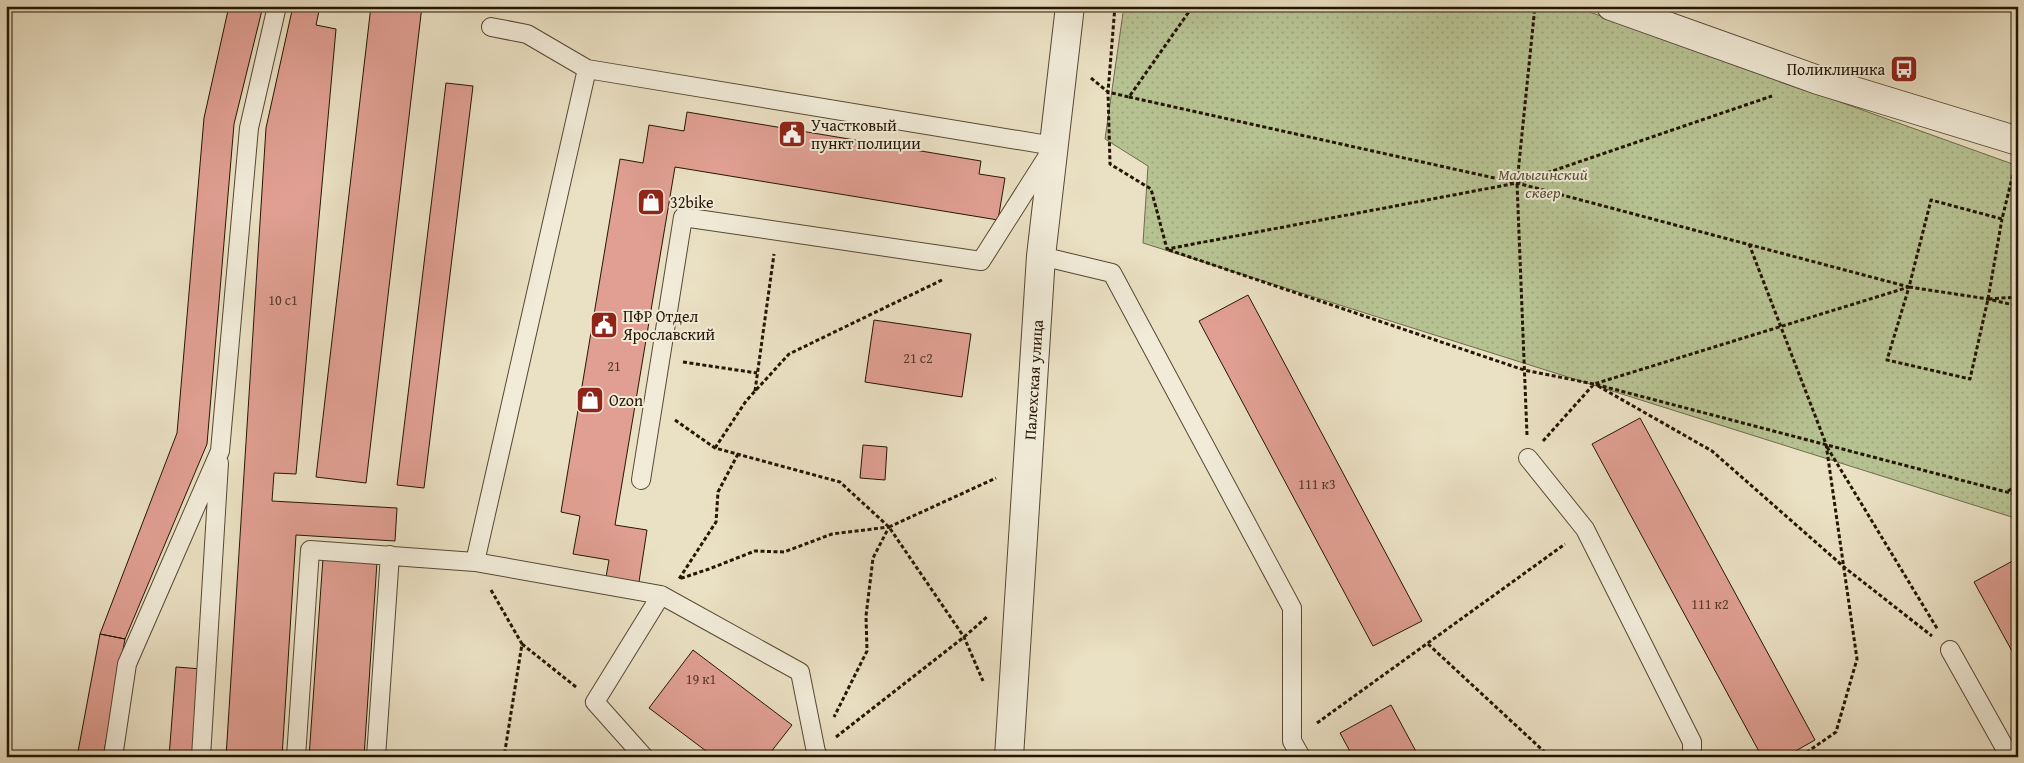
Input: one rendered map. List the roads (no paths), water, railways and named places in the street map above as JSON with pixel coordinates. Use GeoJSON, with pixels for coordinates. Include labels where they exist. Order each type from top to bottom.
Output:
{"type":"FeatureCollection","features":[{"type":"Feature","properties":{"kind":"street","name":"Палехская улица"},"geometry":{"type":"LineString","coordinates":[[1010,757],[1041,256],[1070,6]]}},
{"type":"Feature","properties":{"kind":"street"},"geometry":{"type":"LineString","coordinates":[[1610,6],[2017,152]]}},
{"type":"Feature","properties":{"kind":"lane"},"geometry":{"type":"LineString","coordinates":[[201,757],[220,451],[249,128],[277,6]]}},
{"type":"Feature","properties":{"kind":"lane"},"geometry":{"type":"LineString","coordinates":[[491,27],[527,34],[588,69],[1054,146],[981,262],[683,217],[642,480]]}},
{"type":"Feature","properties":{"kind":"lane"},"geometry":{"type":"LineString","coordinates":[[475,562],[588,69]]}},
{"type":"Feature","properties":{"kind":"lane"},"geometry":{"type":"LineString","coordinates":[[1041,256],[1112,274],[1292,608],[1292,741],[1301,757]]}},
{"type":"Feature","properties":{"kind":"lane"},"geometry":{"type":"LineString","coordinates":[[112,757],[128,664],[220,451]]}},
{"type":"Feature","properties":{"kind":"lane"},"geometry":{"type":"LineString","coordinates":[[1528,458],[1585,529],[1692,742],[1692,757]]}},
{"type":"Feature","properties":{"kind":"lane"},"geometry":{"type":"LineString","coordinates":[[296,757],[310,550],[475,562],[661,595],[800,672],[817,755]]}},
{"type":"Feature","properties":{"kind":"lane"},"geometry":{"type":"LineString","coordinates":[[376,757],[390,555]]}},
{"type":"Feature","properties":{"kind":"lane"},"geometry":{"type":"LineString","coordinates":[[644,757],[595,702],[661,595]]}},
{"type":"Feature","properties":{"kind":"lane"},"geometry":{"type":"LineString","coordinates":[[1950,650],[2010,757]]}},
{"type":"Feature","properties":{"kind":"place","name":"Поликлиника"},"geometry":{"type":"Point","coordinates":[1904,69]}},
{"type":"Feature","properties":{"kind":"place","name":"Участковый пункт полиции"},"geometry":{"type":"Point","coordinates":[792,134]}},
{"type":"Feature","properties":{"kind":"place","name":"32bike"},"geometry":{"type":"Point","coordinates":[651,202]}},
{"type":"Feature","properties":{"kind":"place","name":"ПФР Отдел Ярославский"},"geometry":{"type":"Point","coordinates":[604,325]}},
{"type":"Feature","properties":{"kind":"place","name":"Ozon"},"geometry":{"type":"Point","coordinates":[590,400]}},
{"type":"Feature","properties":{"kind":"park label","name":"Малыгинский сквер"},"geometry":{"type":"Point","coordinates":[1543,183]}}]}
